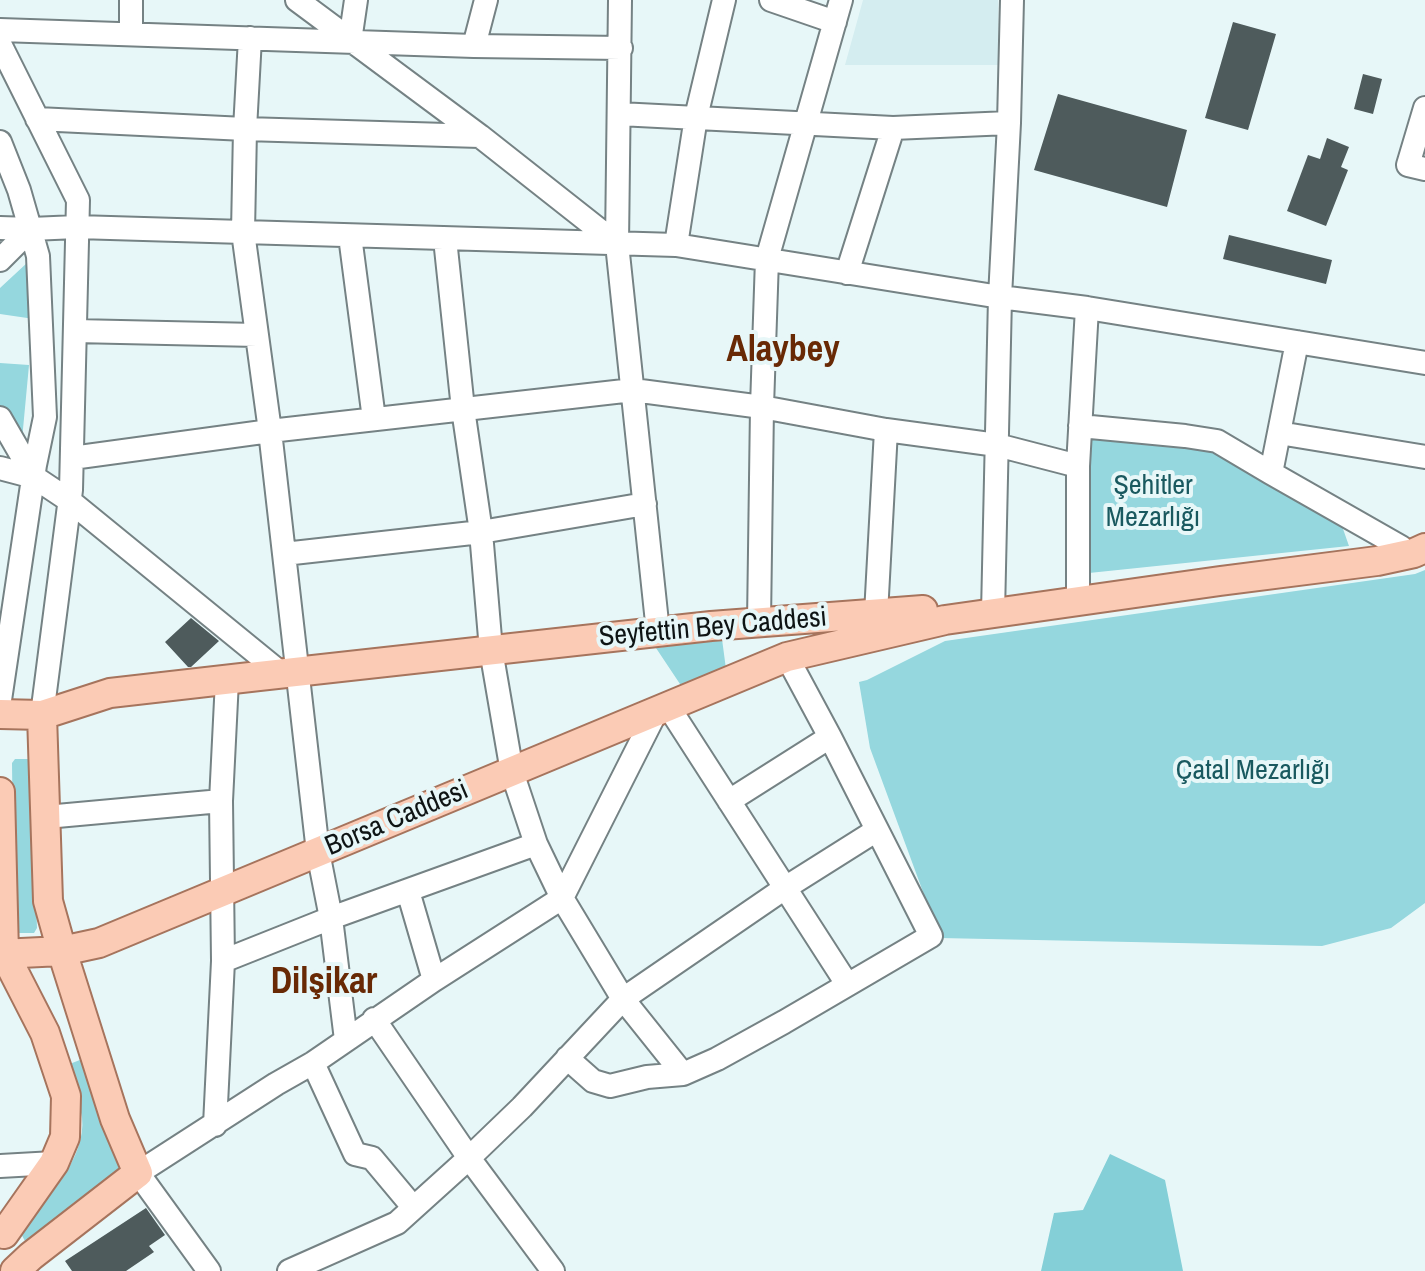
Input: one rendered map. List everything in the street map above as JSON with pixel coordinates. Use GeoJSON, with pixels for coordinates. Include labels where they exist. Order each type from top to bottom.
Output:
{"type":"FeatureCollection","features":[{"type":"Feature","properties":{"kind":"main road","name":"Seyfettin Bey Caddesi"},"geometry":{"type":"LineString","coordinates":[[0,714],[42,715],[110,693],[658,632],[769,622],[880,624],[945,620],[993,608],[1079,596],[1377,561],[1416,546]]}},
{"type":"Feature","properties":{"kind":"main road"},"geometry":{"type":"LineString","coordinates":[[769,622],[789,629],[791,642],[787,657]]}},
{"type":"Feature","properties":{"kind":"main road","name":"Seyfettin Bey Caddesi"},"geometry":{"type":"LineString","coordinates":[[787,657],[880,624]]}},
{"type":"Feature","properties":{"kind":"main road","name":"Borsa Caddesi"},"geometry":{"type":"LineString","coordinates":[[2,954],[62,951],[99,943],[787,657]]}},
{"type":"Feature","properties":{"kind":"main road"},"geometry":{"type":"LineString","coordinates":[[23,1263],[138,1173],[115,1119],[48,901],[42,715]]}},
{"type":"Feature","properties":{"kind":"main road"},"geometry":{"type":"LineString","coordinates":[[0,792],[2,954],[45,1033],[66,1096],[65,1137],[54,1163],[2,1236]]}},
{"type":"Feature","properties":{"kind":"street"},"geometry":{"type":"LineString","coordinates":[[131,0],[131,34]]}},
{"type":"Feature","properties":{"kind":"street"},"geometry":{"type":"LineString","coordinates":[[297,0],[480,136],[617,244]]}},
{"type":"Feature","properties":{"kind":"street"},"geometry":{"type":"LineString","coordinates":[[350,41],[356,0]]}},
{"type":"Feature","properties":{"kind":"street"},"geometry":{"type":"LineString","coordinates":[[474,46],[486,0]]}},
{"type":"Feature","properties":{"kind":"street"},"geometry":{"type":"LineString","coordinates":[[620,0],[617,244],[658,632]]}},
{"type":"Feature","properties":{"kind":"street"},"geometry":{"type":"LineString","coordinates":[[676,245],[696,117],[724,0]]}},
{"type":"Feature","properties":{"kind":"street"},"geometry":{"type":"LineString","coordinates":[[771,0],[835,22]]}},
{"type":"Feature","properties":{"kind":"street"},"geometry":{"type":"LineString","coordinates":[[769,622],[762,407],[767,259],[841,0]]}},
{"type":"Feature","properties":{"kind":"street"},"geometry":{"type":"LineString","coordinates":[[993,608],[1000,297],[1012,0]]}},
{"type":"Feature","properties":{"kind":"street"},"geometry":{"type":"LineString","coordinates":[[0,30],[621,48]]}},
{"type":"Feature","properties":{"kind":"street"},"geometry":{"type":"LineString","coordinates":[[250,38],[243,232],[284,554],[290,673],[331,918],[346,1040]]}},
{"type":"Feature","properties":{"kind":"street"},"geometry":{"type":"LineString","coordinates":[[0,44],[78,200],[70,501],[42,715]]}},
{"type":"Feature","properties":{"kind":"street"},"geometry":{"type":"LineString","coordinates":[[1425,108],[1408,165],[1425,169]]}},
{"type":"Feature","properties":{"kind":"street"},"geometry":{"type":"LineString","coordinates":[[619,114],[893,128],[1009,123]]}},
{"type":"Feature","properties":{"kind":"street"},"geometry":{"type":"LineString","coordinates":[[37,119],[480,136]]}},
{"type":"Feature","properties":{"kind":"street"},"geometry":{"type":"LineString","coordinates":[[847,273],[893,128]]}},
{"type":"Feature","properties":{"kind":"street"},"geometry":{"type":"LineString","coordinates":[[0,142],[19,190],[38,256],[45,417],[16,472]]}},
{"type":"Feature","properties":{"kind":"street"},"geometry":{"type":"LineString","coordinates":[[0,228],[77,227],[676,245],[1425,363]]}},
{"type":"Feature","properties":{"kind":"street"},"geometry":{"type":"LineString","coordinates":[[0,260],[31,229]]}},
{"type":"Feature","properties":{"kind":"street"},"geometry":{"type":"LineString","coordinates":[[350,236],[374,419]]}},
{"type":"Feature","properties":{"kind":"street"},"geometry":{"type":"LineString","coordinates":[[445,239],[463,409],[481,532],[491,650],[512,772],[536,844],[562,898],[623,999],[683,1074]]}},
{"type":"Feature","properties":{"kind":"street"},"geometry":{"type":"LineString","coordinates":[[1079,596],[1078,466],[1087,308]]}},
{"type":"Feature","properties":{"kind":"street"},"geometry":{"type":"LineString","coordinates":[[75,331],[257,335]]}},
{"type":"Feature","properties":{"kind":"street"},"geometry":{"type":"LineString","coordinates":[[1271,473],[1297,342]]}},
{"type":"Feature","properties":{"kind":"street"},"geometry":{"type":"LineString","coordinates":[[72,458],[270,431],[633,390],[762,407],[886,430],[997,445],[1078,466]]}},
{"type":"Feature","properties":{"kind":"street"},"geometry":{"type":"LineString","coordinates":[[0,418],[16,472],[0,700]]}},
{"type":"Feature","properties":{"kind":"street"},"geometry":{"type":"LineString","coordinates":[[1080,426],[1217,441],[1271,473],[1416,546]]}},
{"type":"Feature","properties":{"kind":"street"},"geometry":{"type":"LineString","coordinates":[[880,624],[886,430]]}},
{"type":"Feature","properties":{"kind":"street"},"geometry":{"type":"LineString","coordinates":[[1279,433],[1425,457]]}},
{"type":"Feature","properties":{"kind":"street"},"geometry":{"type":"LineString","coordinates":[[0,451],[16,472],[70,501],[290,673]]}},
{"type":"Feature","properties":{"kind":"street"},"geometry":{"type":"LineString","coordinates":[[284,554],[481,532],[645,504]]}},
{"type":"Feature","properties":{"kind":"street"},"geometry":{"type":"LineString","coordinates":[[567,1058],[593,1081],[610,1086],[647,1077],[683,1074],[784,1022],[931,936],[787,657]]}},
{"type":"Feature","properties":{"kind":"street"},"geometry":{"type":"LineString","coordinates":[[215,1125],[223,961],[221,801],[227,680]]}},
{"type":"Feature","properties":{"kind":"street"},"geometry":{"type":"LineString","coordinates":[[209,1271],[138,1173],[313,1063],[374,1019],[562,898],[662,709],[729,801],[847,984]]}},
{"type":"Feature","properties":{"kind":"street"},"geometry":{"type":"LineString","coordinates":[[729,801],[830,737]]}},
{"type":"Feature","properties":{"kind":"street"},"geometry":{"type":"LineString","coordinates":[[46,817],[221,801]]}},
{"type":"Feature","properties":{"kind":"street"},"geometry":{"type":"LineString","coordinates":[[289,1271],[397,1223],[469,1158],[623,999],[785,888],[877,830]]}},
{"type":"Feature","properties":{"kind":"street"},"geometry":{"type":"LineString","coordinates":[[223,961],[331,918],[536,844]]}},
{"type":"Feature","properties":{"kind":"street"},"geometry":{"type":"LineString","coordinates":[[408,891],[434,980]]}},
{"type":"Feature","properties":{"kind":"street"},"geometry":{"type":"LineString","coordinates":[[374,1019],[469,1158],[553,1271]]}},
{"type":"Feature","properties":{"kind":"street"},"geometry":{"type":"LineString","coordinates":[[313,1063],[355,1154],[372,1158],[413,1207]]}},
{"type":"Feature","properties":{"kind":"street"},"geometry":{"type":"LineString","coordinates":[[0,1166],[54,1163]]}},
{"type":"Feature","properties":{"kind":"street"},"geometry":{"type":"LineString","coordinates":[[2,1236],[23,1263]]}},
{"type":"Feature","properties":{"kind":"shaded area"},"geometry":{"type":"Polygon","coordinates":[[[863,0],[998,0],[999,65],[845,65],[863,0]]]}},
{"type":"Feature","properties":{"kind":"shaded area"},"geometry":{"type":"Polygon","coordinates":[[[1110,1154],[1165,1180],[1183,1271],[1041,1271],[1054,1213],[1083,1210],[1110,1154]]]}},
{"type":"Feature","properties":{"kind":"green space"},"geometry":{"type":"Polygon","coordinates":[[[42,249],[41,320],[0,314],[0,288],[42,249]]]}},
{"type":"Feature","properties":{"kind":"green space"},"geometry":{"type":"Polygon","coordinates":[[[0,363],[29,365],[20,461],[12,463],[0,442],[0,363]]]}},
{"type":"Feature","properties":{"kind":"green space","name":"Şehitler Mezarlığı"},"geometry":{"type":"Polygon","coordinates":[[[1091,434],[1212,446],[1342,526],[1349,546],[1089,573],[1091,434]]]}},
{"type":"Feature","properties":{"kind":"green space","name":"Çatal Mezarlığı"},"geometry":{"type":"Polygon","coordinates":[[[1425,570],[1425,903],[1391,928],[1322,946],[940,938],[870,748],[859,682],[945,641],[1415,574],[1425,570]]]}},
{"type":"Feature","properties":{"kind":"green space"},"geometry":{"type":"Polygon","coordinates":[[[722,639],[726,669],[682,687],[656,648],[722,639]]]}},
{"type":"Feature","properties":{"kind":"green space"},"geometry":{"type":"Polygon","coordinates":[[[15,759],[31,761],[37,928],[34,933],[17,933],[14,929],[12,763],[15,759]]]}},
{"type":"Feature","properties":{"kind":"green space"},"geometry":{"type":"Polygon","coordinates":[[[85,1058],[125,1171],[25,1241],[20,1232],[62,1179],[78,1148],[82,1117],[66,1068],[85,1058]]]}},
{"type":"Feature","properties":{"kind":"building"},"geometry":{"type":"Polygon","coordinates":[[[1233,22],[1276,34],[1248,130],[1205,118],[1233,22]]]}},
{"type":"Feature","properties":{"kind":"building"},"geometry":{"type":"Polygon","coordinates":[[[1363,74],[1382,79],[1373,114],[1354,109],[1363,74]]]}},
{"type":"Feature","properties":{"kind":"building"},"geometry":{"type":"Polygon","coordinates":[[[1058,94],[1187,130],[1167,207],[1034,170],[1058,94]]]}},
{"type":"Feature","properties":{"kind":"building"},"geometry":{"type":"Polygon","coordinates":[[[1327,138],[1349,147],[1341,167],[1348,170],[1326,226],[1287,211],[1308,155],[1320,159],[1327,138]]]}},
{"type":"Feature","properties":{"kind":"building"},"geometry":{"type":"Polygon","coordinates":[[[1229,235],[1332,260],[1326,284],[1223,259],[1229,235]]]}},
{"type":"Feature","properties":{"kind":"building"},"geometry":{"type":"Polygon","coordinates":[[[191,618],[219,641],[188,667],[165,642],[191,618]]]}},
{"type":"Feature","properties":{"kind":"building"},"geometry":{"type":"Polygon","coordinates":[[[146,1208],[165,1235],[149,1246],[154,1252],[126,1271],[72,1271],[65,1261],[146,1208]]]}},
{"type":"Feature","properties":{"kind":"district","name":"Alaybey"},"geometry":{"type":"Point","coordinates":[783,351]}},
{"type":"Feature","properties":{"kind":"district","name":"Dilşikar"},"geometry":{"type":"Point","coordinates":[324,983]}}]}
